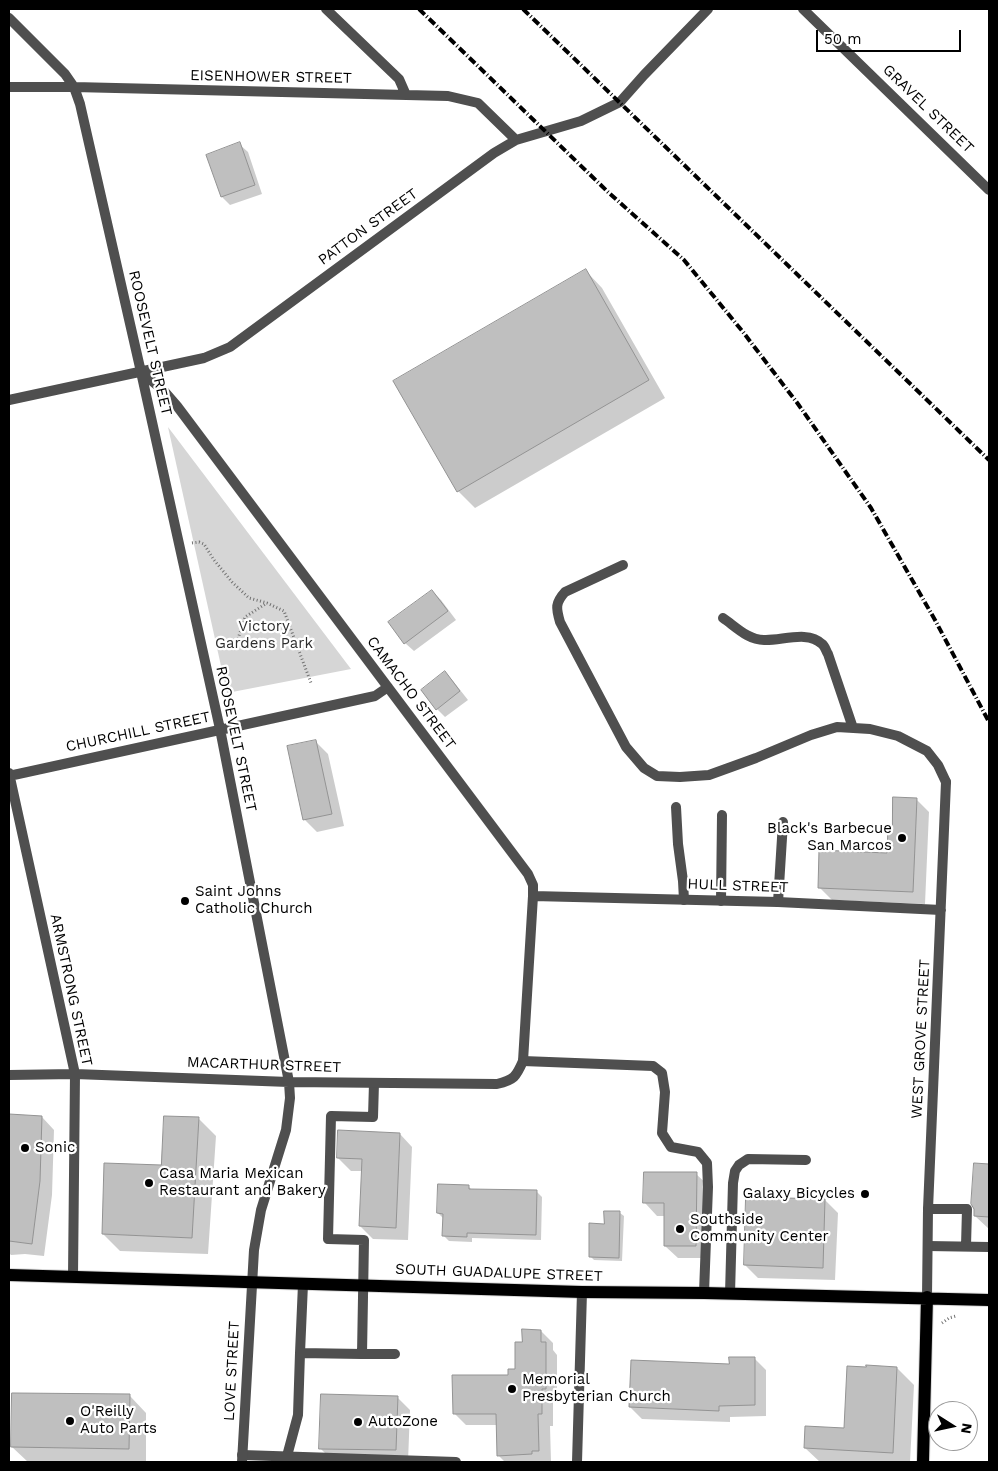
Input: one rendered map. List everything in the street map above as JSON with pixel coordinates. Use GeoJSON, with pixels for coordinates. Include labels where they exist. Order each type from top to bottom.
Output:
{"type":"FeatureCollection","features":[{"type":"Feature","properties":{"kind":"main road","name":"SOUTH GUADALUPE STREET"},"geometry":{"type":"LineString","coordinates":[[9,1275],[582,1292],[927,1297],[989,1300]]}},
{"type":"Feature","properties":{"kind":"main road"},"geometry":{"type":"LineString","coordinates":[[923,1462],[927,1297]]}},
{"type":"Feature","properties":{"kind":"street"},"geometry":{"type":"LineString","coordinates":[[326,9],[399,79],[406,95]]}},
{"type":"Feature","properties":{"kind":"street","name":"PATTON STREET"},"geometry":{"type":"LineString","coordinates":[[9,400],[204,358],[230,347],[494,153],[516,140],[581,121],[620,102],[708,9]]}},
{"type":"Feature","properties":{"kind":"street","name":"GRAVEL STREET"},"geometry":{"type":"LineString","coordinates":[[803,9],[989,190]]}},
{"type":"Feature","properties":{"kind":"street"},"geometry":{"type":"LineString","coordinates":[[9,18],[65,74],[74,87]]}},
{"type":"Feature","properties":{"kind":"street","name":"EISENHOWER STREET"},"geometry":{"type":"LineString","coordinates":[[9,87],[448,96],[478,103],[516,140]]}},
{"type":"Feature","properties":{"kind":"street","name":"ROOSEVELT STREET"},"geometry":{"type":"LineString","coordinates":[[74,87],[141,372],[220,729],[289,1082],[290,1098],[286,1130],[261,1210],[254,1250],[252,1282]]}},
{"type":"Feature","properties":{"kind":"street","name":"CAMACHO STREET"},"geometry":{"type":"LineString","coordinates":[[141,372],[164,390],[528,874],[533,885],[533,896],[523,1061],[517,1076]]}},
{"type":"Feature","properties":{"kind":"street"},"geometry":{"type":"LineString","coordinates":[[623,565],[565,592],[558,599],[556,610],[560,622],[626,746],[644,768],[657,776],[709,775],[811,735],[837,727],[853,728],[828,654],[822,644],[814,639],[799,637],[763,641],[747,636],[723,618]]}},
{"type":"Feature","properties":{"kind":"street","name":"CHURCHILL STREET"},"geometry":{"type":"LineString","coordinates":[[9,774],[375,696],[388,687]]}},
{"type":"Feature","properties":{"kind":"street","name":"WEST GROVE STREET"},"geometry":{"type":"LineString","coordinates":[[853,728],[870,729],[898,736],[926,752],[938,765],[946,782],[928,1209],[927,1297]]}},
{"type":"Feature","properties":{"kind":"street","name":"ARMSTRONG STREET"},"geometry":{"type":"LineString","coordinates":[[9,774],[75,1074],[72,1276]]}},
{"type":"Feature","properties":{"kind":"street"},"geometry":{"type":"LineString","coordinates":[[676,807],[684,900]]}},
{"type":"Feature","properties":{"kind":"street"},"geometry":{"type":"LineString","coordinates":[[721,901],[722,815]]}},
{"type":"Feature","properties":{"kind":"street"},"geometry":{"type":"LineString","coordinates":[[778,902],[783,822]]}},
{"type":"Feature","properties":{"kind":"street","name":"HULL STREET"},"geometry":{"type":"LineString","coordinates":[[533,896],[778,902],[941,910]]}},
{"type":"Feature","properties":{"kind":"street"},"geometry":{"type":"LineString","coordinates":[[523,1061],[653,1066],[662,1072],[665,1092],[662,1133],[671,1147],[698,1152],[707,1163],[708,1187],[704,1293]]}},
{"type":"Feature","properties":{"kind":"street","name":"MACARTHUR STREET"},"geometry":{"type":"LineString","coordinates":[[9,1075],[75,1074],[289,1082],[497,1084],[517,1076]]}},
{"type":"Feature","properties":{"kind":"street"},"geometry":{"type":"LineString","coordinates":[[362,1354],[364,1240],[328,1239],[332,1116],[373,1117],[374,1083]]}},
{"type":"Feature","properties":{"kind":"street"},"geometry":{"type":"LineString","coordinates":[[730,1294],[733,1183],[735,1171],[739,1165],[748,1159],[806,1160]]}},
{"type":"Feature","properties":{"kind":"street"},"geometry":{"type":"LineString","coordinates":[[928,1209],[967,1209],[966,1246]]}},
{"type":"Feature","properties":{"kind":"street"},"geometry":{"type":"LineString","coordinates":[[928,1246],[989,1247]]}},
{"type":"Feature","properties":{"kind":"street","name":"LOVE STREET"},"geometry":{"type":"LineString","coordinates":[[242,1458],[252,1282]]}},
{"type":"Feature","properties":{"kind":"street"},"geometry":{"type":"LineString","coordinates":[[287,1456],[298,1414],[303,1284]]}},
{"type":"Feature","properties":{"kind":"street"},"geometry":{"type":"LineString","coordinates":[[577,1462],[582,1292]]}},
{"type":"Feature","properties":{"kind":"street"},"geometry":{"type":"LineString","coordinates":[[300,1353],[395,1354]]}},
{"type":"Feature","properties":{"kind":"street"},"geometry":{"type":"LineString","coordinates":[[242,1458],[287,1456],[456,1462]]}},
{"type":"Feature","properties":{"kind":"path"},"geometry":{"type":"LineString","coordinates":[[179,546],[199,542],[204,544],[220,568],[249,598],[267,603],[284,611],[311,683]]}},
{"type":"Feature","properties":{"kind":"path"},"geometry":{"type":"LineString","coordinates":[[238,639],[246,618],[267,603]]}},
{"type":"Feature","properties":{"kind":"path"},"geometry":{"type":"LineString","coordinates":[[939,1327],[949,1318],[964,1316]]}},
{"type":"Feature","properties":{"kind":"green space","name":"Victory Gardens Park"},"geometry":{"type":"Polygon","coordinates":[[[168,427],[351,669],[227,693],[168,427]]]}},
{"type":"Feature","properties":{"kind":"building"},"geometry":{"type":"Polygon","coordinates":[[[240,142],[255,185],[221,197],[206,155],[240,142]]]}},
{"type":"Feature","properties":{"kind":"building"},"geometry":{"type":"Polygon","coordinates":[[[586,269],[649,380],[457,492],[393,381],[586,269]]]}},
{"type":"Feature","properties":{"kind":"building"},"geometry":{"type":"Polygon","coordinates":[[[432,590],[448,611],[404,644],[388,622],[432,590]]]}},
{"type":"Feature","properties":{"kind":"building"},"geometry":{"type":"Polygon","coordinates":[[[445,671],[460,691],[436,710],[421,690],[445,671]]]}},
{"type":"Feature","properties":{"kind":"building"},"geometry":{"type":"Polygon","coordinates":[[[316,740],[332,814],[303,820],[287,746],[316,740]]]}},
{"type":"Feature","properties":{"kind":"building","name":"Black's Barbecue San Marcos"},"geometry":{"type":"Polygon","coordinates":[[[893,797],[917,798],[913,892],[818,888],[819,850],[887,853],[888,828],[892,828],[893,797]]]}},
{"type":"Feature","properties":{"kind":"building","name":"Sonic"},"geometry":{"type":"Polygon","coordinates":[[[9,1114],[42,1116],[40,1181],[32,1244],[9,1241],[9,1114]]]}},
{"type":"Feature","properties":{"kind":"building","name":"Casa Maria Mexican Restaurant and Bakery"},"geometry":{"type":"Polygon","coordinates":[[[164,1116],[199,1117],[192,1238],[102,1234],[104,1163],[161,1165],[164,1116]]]}},
{"type":"Feature","properties":{"kind":"building"},"geometry":{"type":"Polygon","coordinates":[[[338,1130],[400,1133],[396,1228],[359,1226],[362,1159],[337,1158],[338,1130]]]}},
{"type":"Feature","properties":{"kind":"building"},"geometry":{"type":"Polygon","coordinates":[[[974,1163],[989,1164],[989,1217],[974,1216],[974,1209],[971,1204],[974,1163]]]}},
{"type":"Feature","properties":{"kind":"building"},"geometry":{"type":"Polygon","coordinates":[[[644,1172],[697,1172],[696,1246],[664,1246],[664,1203],[643,1203],[644,1172]]]}},
{"type":"Feature","properties":{"kind":"building"},"geometry":{"type":"Polygon","coordinates":[[[438,1184],[469,1185],[469,1189],[537,1190],[536,1235],[467,1233],[467,1237],[442,1236],[443,1214],[437,1213],[438,1184]]]}},
{"type":"Feature","properties":{"kind":"building"},"geometry":{"type":"Polygon","coordinates":[[[746,1197],[825,1199],[823,1268],[744,1265],[746,1197]]]}},
{"type":"Feature","properties":{"kind":"building"},"geometry":{"type":"Polygon","coordinates":[[[604,1211],[620,1211],[619,1258],[589,1257],[589,1223],[604,1224],[604,1211]]]}},
{"type":"Feature","properties":{"kind":"building"},"geometry":{"type":"Polygon","coordinates":[[[522,1329],[541,1330],[541,1342],[546,1342],[546,1389],[542,1389],[542,1414],[538,1414],[539,1451],[532,1451],[532,1454],[497,1456],[496,1414],[453,1414],[452,1375],[508,1375],[508,1369],[515,1369],[515,1342],[522,1342],[522,1329]]]}},
{"type":"Feature","properties":{"kind":"building"},"geometry":{"type":"Polygon","coordinates":[[[729,1357],[755,1357],[755,1405],[719,1406],[719,1411],[629,1407],[631,1360],[729,1364],[729,1357]]]}},
{"type":"Feature","properties":{"kind":"building"},"geometry":{"type":"Polygon","coordinates":[[[866,1365],[897,1367],[893,1453],[804,1448],[805,1426],[844,1428],[847,1366],[866,1367],[866,1365]]]}},
{"type":"Feature","properties":{"kind":"building","name":"O'Reilly Auto Parts"},"geometry":{"type":"Polygon","coordinates":[[[12,1393],[130,1394],[129,1449],[11,1447],[12,1393]]]}},
{"type":"Feature","properties":{"kind":"building","name":"AutoZone"},"geometry":{"type":"Polygon","coordinates":[[[321,1394],[398,1396],[396,1450],[319,1449],[321,1394]]]}},
{"type":"Feature","properties":{"kind":"railway"},"geometry":{"type":"LineString","coordinates":[[419,9],[608,192],[684,260],[743,332],[798,404],[871,508],[935,620],[989,722]]}},
{"type":"Feature","properties":{"kind":"railway"},"geometry":{"type":"LineString","coordinates":[[523,9],[989,460]]}},
{"type":"Feature","properties":{"kind":"place","name":"Black's Barbecue San Marcos"},"geometry":{"type":"Point","coordinates":[902,838]}},
{"type":"Feature","properties":{"kind":"place","name":"Saint Johns Catholic Church"},"geometry":{"type":"Point","coordinates":[185,901]}},
{"type":"Feature","properties":{"kind":"place","name":"Sonic"},"geometry":{"type":"Point","coordinates":[25,1148]}},
{"type":"Feature","properties":{"kind":"place","name":"Casa Maria Mexican Restaurant and Bakery"},"geometry":{"type":"Point","coordinates":[149,1183]}},
{"type":"Feature","properties":{"kind":"place","name":"Galaxy Bicycles"},"geometry":{"type":"Point","coordinates":[865,1194]}},
{"type":"Feature","properties":{"kind":"place","name":"Southside Community Center"},"geometry":{"type":"Point","coordinates":[680,1229]}},
{"type":"Feature","properties":{"kind":"place","name":"Memorial Presbyterian Church"},"geometry":{"type":"Point","coordinates":[512,1389]}},
{"type":"Feature","properties":{"kind":"place","name":"O'Reilly Auto Parts"},"geometry":{"type":"Point","coordinates":[70,1421]}},
{"type":"Feature","properties":{"kind":"place","name":"AutoZone"},"geometry":{"type":"Point","coordinates":[358,1422]}}]}
